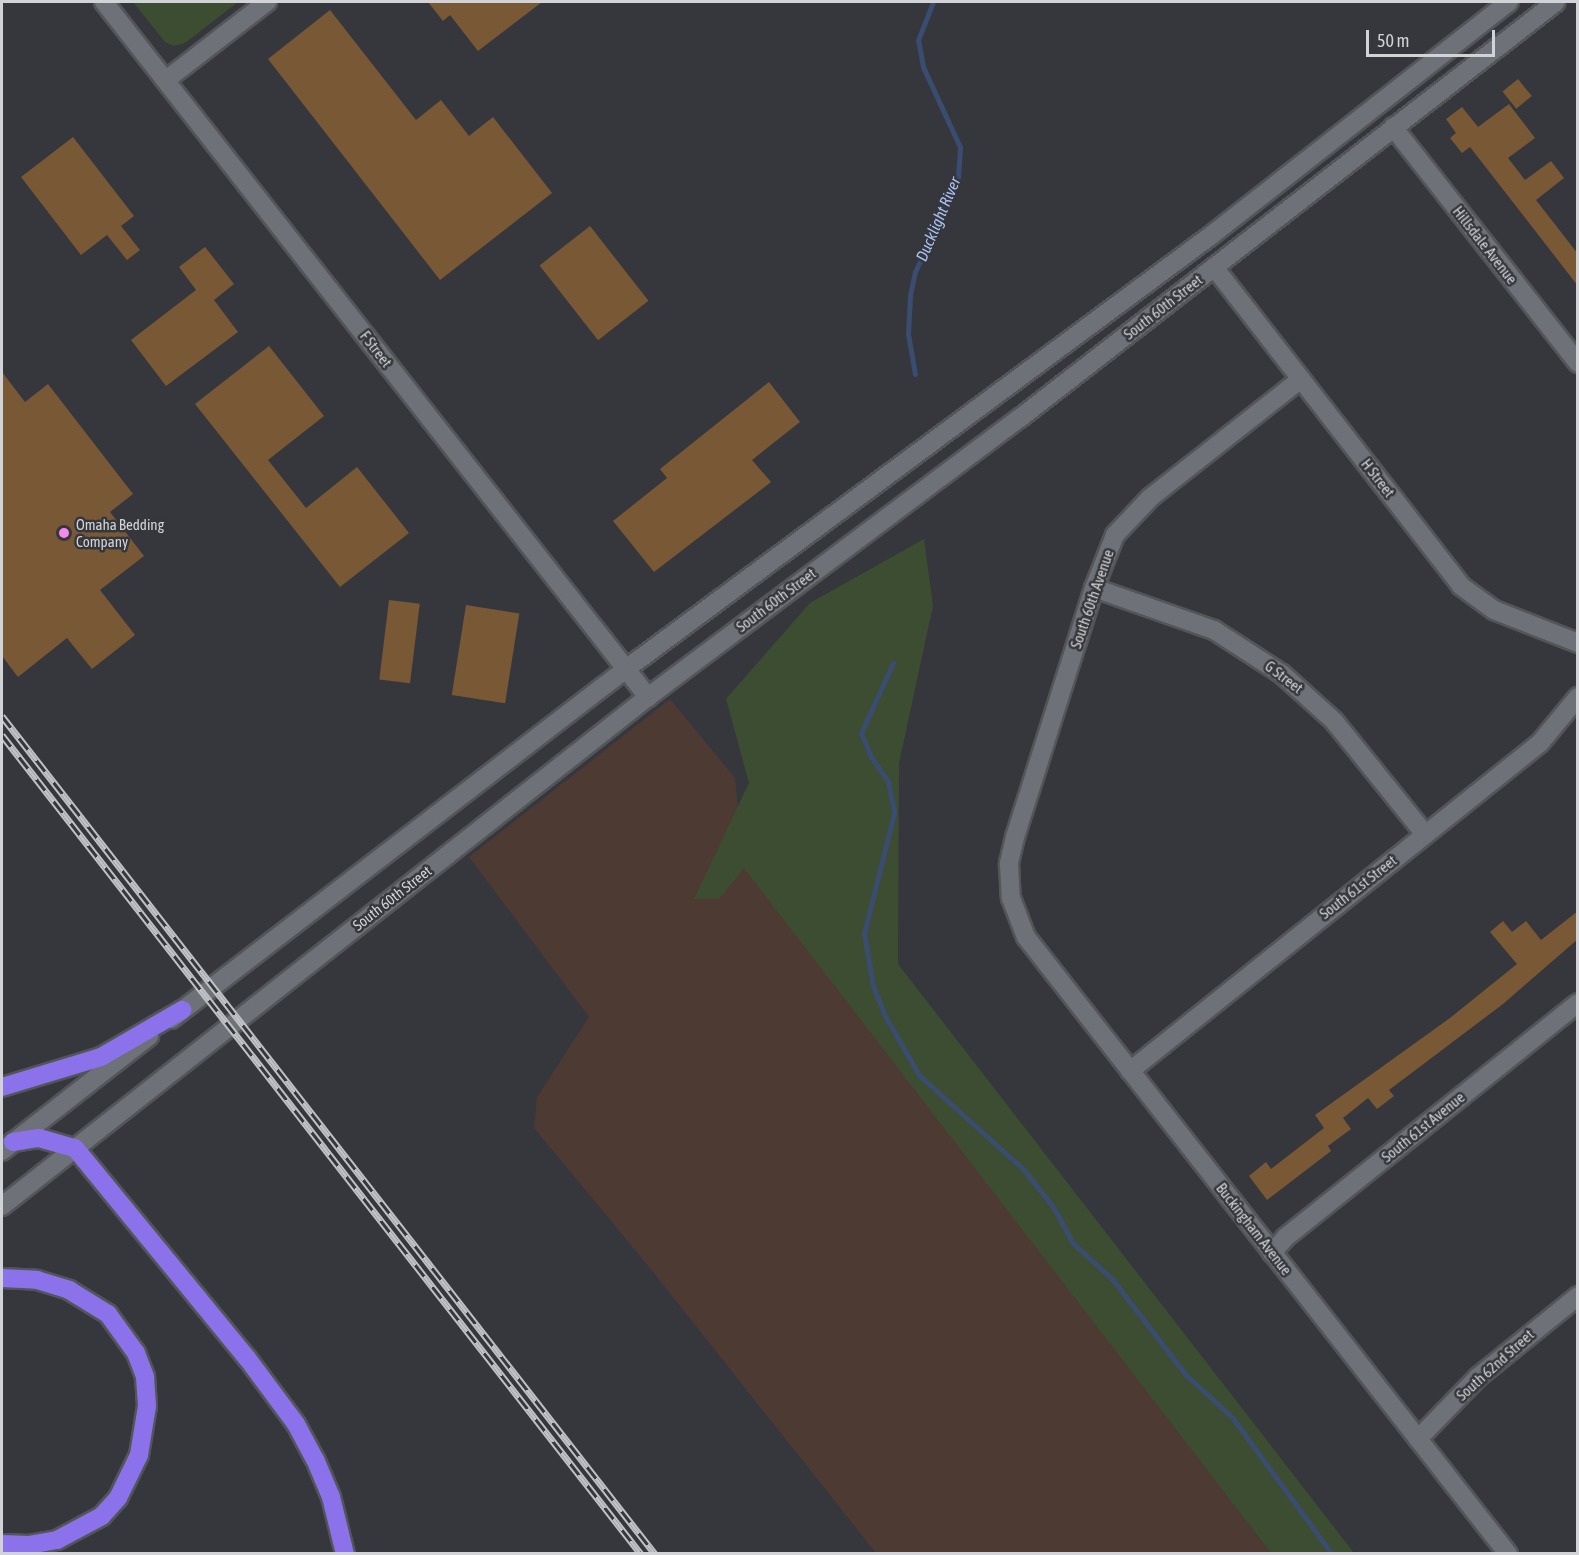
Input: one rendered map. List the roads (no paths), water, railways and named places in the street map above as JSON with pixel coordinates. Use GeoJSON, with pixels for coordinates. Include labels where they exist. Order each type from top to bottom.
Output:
{"type":"FeatureCollection","features":[{"type":"Feature","properties":{"kind":"highway"},"geometry":{"type":"LineString","coordinates":[[2,1087],[101,1057],[182,1010]]}},
{"type":"Feature","properties":{"kind":"highway"},"geometry":{"type":"LineString","coordinates":[[7,1147],[39,1138],[75,1148],[296,1424],[331,1497],[345,1554]]}},
{"type":"Feature","properties":{"kind":"highway"},"geometry":{"type":"LineString","coordinates":[[2,1278],[37,1280],[60,1287],[89,1300],[108,1314],[136,1353],[145,1377],[147,1406],[139,1455],[118,1498],[102,1516],[57,1540],[29,1545],[2,1544]]}},
{"type":"Feature","properties":{"kind":"main road","name":"F Street"},"geometry":{"type":"LineString","coordinates":[[104,2],[648,697]]}},
{"type":"Feature","properties":{"kind":"main road"},"geometry":{"type":"LineString","coordinates":[[166,80],[267,2]]}},
{"type":"Feature","properties":{"kind":"main road","name":"South 60th Street"},"geometry":{"type":"LineString","coordinates":[[7,1147],[626,669],[1190,252],[1509,2]]}},
{"type":"Feature","properties":{"kind":"main road","name":"South 60th Street"},"geometry":{"type":"LineString","coordinates":[[2,1206],[648,697],[1214,267],[1556,2]]}},
{"type":"Feature","properties":{"kind":"main road","name":"Hillsdale Avenue"},"geometry":{"type":"LineString","coordinates":[[1393,127],[1578,363]]}},
{"type":"Feature","properties":{"kind":"main road","name":"H Street"},"geometry":{"type":"LineString","coordinates":[[1214,267],[1476,600],[1578,643]]}},
{"type":"Feature","properties":{"kind":"main road","name":"South 60th Avenue"},"geometry":{"type":"LineString","coordinates":[[1011,898],[1011,852],[1106,553],[1131,515],[1301,379]]}},
{"type":"Feature","properties":{"kind":"main road","name":"G Street"},"geometry":{"type":"LineString","coordinates":[[1094,588],[1214,630],[1282,674],[1334,721],[1425,834]]}},
{"type":"Feature","properties":{"kind":"main road","name":"South 61st Street"},"geometry":{"type":"LineString","coordinates":[[1131,1071],[1540,742],[1578,697]]}},
{"type":"Feature","properties":{"kind":"main road","name":"Buckingham Avenue"},"geometry":{"type":"LineString","coordinates":[[1011,898],[1026,937],[1508,1554]]}},
{"type":"Feature","properties":{"kind":"main road","name":"South 61st Avenue"},"geometry":{"type":"LineString","coordinates":[[1272,1253],[1286,1237],[1578,1004]]}},
{"type":"Feature","properties":{"kind":"main road","name":"South 62nd Street"},"geometry":{"type":"LineString","coordinates":[[1418,1439],[1478,1377],[1578,1296]]}},
{"type":"Feature","properties":{"kind":"waterway","name":"Ducklight River"},"geometry":{"type":"LineString","coordinates":[[915,374],[908,334],[910,295],[915,272],[958,177],[960,147],[923,67],[918,40],[933,2]]}},
{"type":"Feature","properties":{"kind":"waterway"},"geometry":{"type":"LineString","coordinates":[[893,663],[861,733],[871,757],[888,781],[894,813],[864,933],[873,986],[885,1016],[919,1075],[1024,1170],[1054,1208],[1073,1243],[1113,1280],[1185,1374],[1232,1417],[1332,1554]]}},
{"type":"Feature","properties":{"kind":"railway"},"geometry":{"type":"LineString","coordinates":[[2,716],[655,1554]]}},
{"type":"Feature","properties":{"kind":"railway"},"geometry":{"type":"LineString","coordinates":[[2,735],[641,1554]]}},
{"type":"Feature","properties":{"kind":"place","name":"Omaha Bedding Company"},"geometry":{"type":"Point","coordinates":[64,533]}}]}
